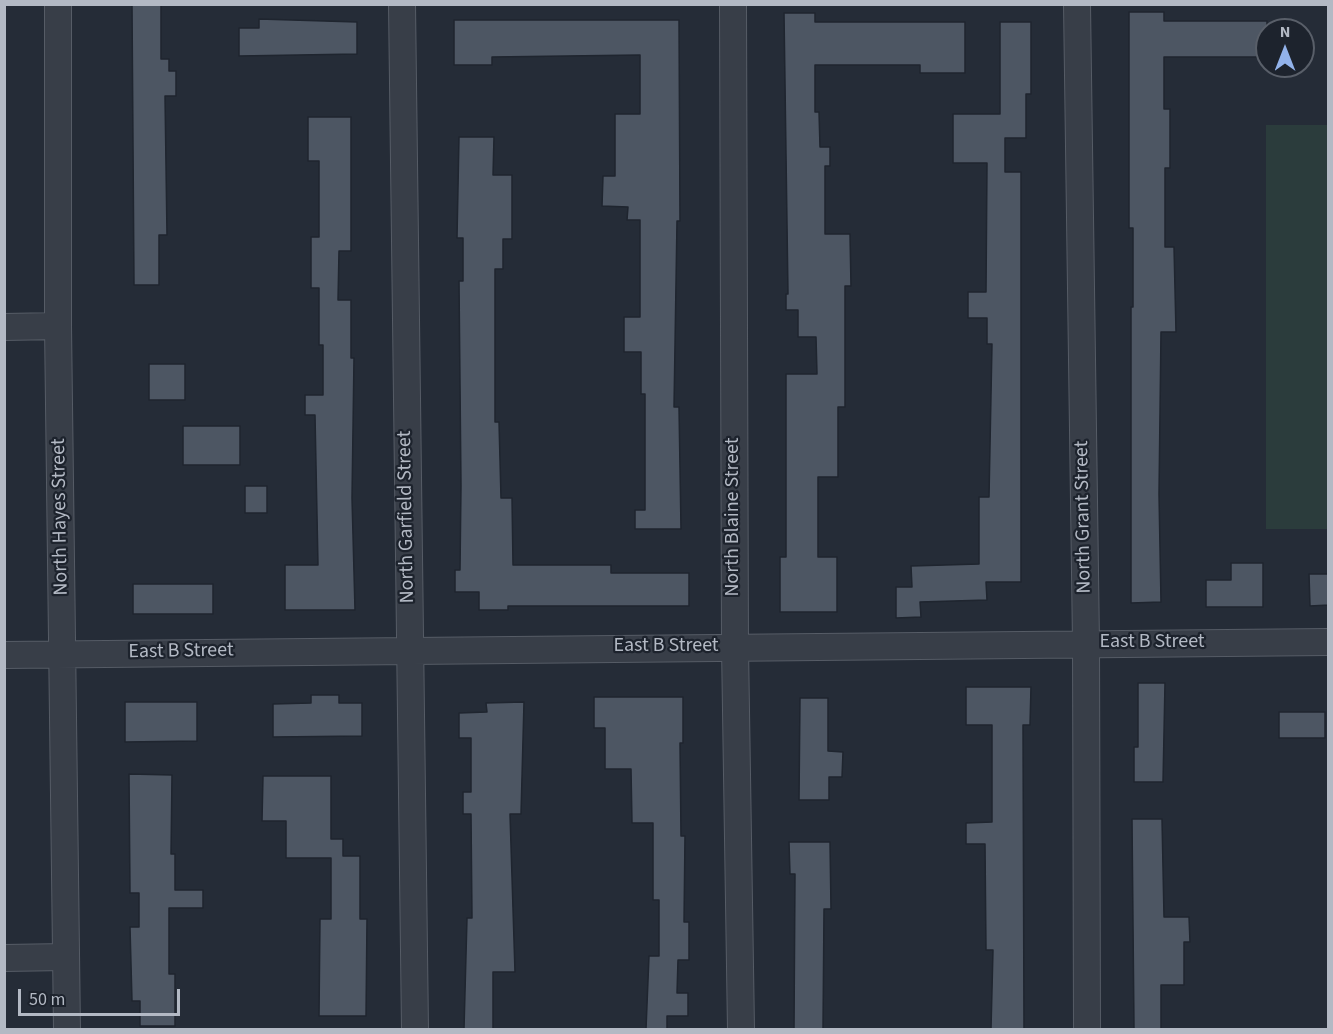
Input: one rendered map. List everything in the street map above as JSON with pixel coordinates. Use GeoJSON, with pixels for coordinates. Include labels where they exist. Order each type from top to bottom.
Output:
{"type":"FeatureCollection","features":[{"type":"Feature","properties":{"kind":"street","name":"North Hayes Street"},"geometry":{"type":"LineString","coordinates":[[58,4],[58,326],[67,1029]]}},
{"type":"Feature","properties":{"kind":"street","name":"North Garfield Street"},"geometry":{"type":"LineString","coordinates":[[402,4],[408,650],[415,1029]]}},
{"type":"Feature","properties":{"kind":"street","name":"North Blaine Street"},"geometry":{"type":"LineString","coordinates":[[733,4],[735,647],[741,1029]]}},
{"type":"Feature","properties":{"kind":"street","name":"North Grant Street"},"geometry":{"type":"LineString","coordinates":[[1077,4],[1086,643],[1087,1029]]}},
{"type":"Feature","properties":{"kind":"street"},"geometry":{"type":"LineString","coordinates":[[4,327],[58,326]]}},
{"type":"Feature","properties":{"kind":"street","name":"East B Street"},"geometry":{"type":"LineString","coordinates":[[4,654],[1329,642]]}},
{"type":"Feature","properties":{"kind":"street"},"geometry":{"type":"LineString","coordinates":[[4,958],[66,957]]}},
{"type":"Feature","properties":{"kind":"shaded area"},"geometry":{"type":"Polygon","coordinates":[[[1266,125],[1328,125],[1328,529],[1266,529],[1266,125]]]}},
{"type":"Feature","properties":{"kind":"building"},"geometry":{"type":"Polygon","coordinates":[[[132,4],[161,4],[161,59],[169,59],[169,71],[176,71],[176,96],[165,96],[167,235],[159,235],[159,285],[134,285],[132,4]]]}},
{"type":"Feature","properties":{"kind":"building"},"geometry":{"type":"Polygon","coordinates":[[[1129,12],[1164,12],[1164,21],[1255,21],[1255,57],[1164,57],[1164,109],[1170,109],[1170,168],[1165,168],[1165,247],[1174,247],[1176,332],[1161,332],[1159,494],[1161,602],[1131,603],[1133,228],[1129,228],[1129,12]]]}},
{"type":"Feature","properties":{"kind":"building"},"geometry":{"type":"Polygon","coordinates":[[[784,13],[815,13],[815,22],[965,22],[965,73],[920,73],[920,65],[815,65],[815,112],[819,112],[820,147],[830,147],[830,166],[825,166],[825,234],[850,234],[851,286],[845,286],[845,407],[838,407],[838,477],[818,477],[818,557],[837,557],[837,612],[780,612],[780,557],[786,557],[786,374],[817,374],[816,337],[798,337],[798,310],[786,310],[786,294],[788,294],[784,13]]]}},
{"type":"Feature","properties":{"kind":"building"},"geometry":{"type":"Polygon","coordinates":[[[259,19],[357,22],[357,54],[239,56],[239,28],[259,28],[259,19]]]}},
{"type":"Feature","properties":{"kind":"building"},"geometry":{"type":"Polygon","coordinates":[[[454,20],[679,20],[680,221],[677,221],[674,407],[679,407],[681,529],[635,529],[635,510],[645,510],[645,394],[641,394],[641,352],[624,352],[624,317],[640,317],[640,220],[627,220],[628,207],[602,206],[603,176],[615,176],[615,114],[640,114],[640,55],[492,57],[492,65],[454,65],[454,20]]]}},
{"type":"Feature","properties":{"kind":"building"},"geometry":{"type":"Polygon","coordinates":[[[1000,22],[1031,22],[1031,94],[1026,94],[1026,138],[1005,138],[1005,172],[1021,172],[1021,582],[986,582],[987,600],[920,602],[921,617],[896,618],[896,587],[912,587],[911,566],[979,564],[979,497],[989,497],[992,344],[987,344],[987,318],[968,318],[968,292],[986,292],[987,163],[953,163],[953,114],[1000,114],[1000,22]]]}},
{"type":"Feature","properties":{"kind":"building"},"geometry":{"type":"Polygon","coordinates":[[[308,117],[351,117],[351,251],[339,251],[338,300],[351,300],[351,358],[354,358],[352,498],[355,610],[285,610],[285,565],[318,565],[315,415],[305,415],[305,395],[323,395],[323,345],[319,345],[319,288],[311,288],[311,237],[319,237],[319,161],[308,161],[308,117]]]}},
{"type":"Feature","properties":{"kind":"building"},"geometry":{"type":"Polygon","coordinates":[[[459,137],[494,137],[493,175],[512,175],[512,239],[503,239],[503,269],[495,269],[495,422],[499,422],[501,498],[512,498],[513,565],[611,565],[611,573],[689,573],[689,606],[508,606],[508,610],[479,610],[479,592],[455,592],[455,570],[460,570],[459,281],[463,281],[463,238],[457,238],[459,137]]]}},
{"type":"Feature","properties":{"kind":"building"},"geometry":{"type":"Polygon","coordinates":[[[149,364],[185,364],[185,400],[149,400],[149,364]]]}},
{"type":"Feature","properties":{"kind":"building"},"geometry":{"type":"Polygon","coordinates":[[[183,426],[240,426],[240,465],[183,465],[183,426]]]}},
{"type":"Feature","properties":{"kind":"building"},"geometry":{"type":"Polygon","coordinates":[[[245,486],[267,486],[267,513],[245,513],[245,486]]]}},
{"type":"Feature","properties":{"kind":"building"},"geometry":{"type":"Polygon","coordinates":[[[1231,563],[1263,563],[1263,607],[1206,607],[1206,580],[1231,580],[1231,563]]]}},
{"type":"Feature","properties":{"kind":"building"},"geometry":{"type":"Polygon","coordinates":[[[1309,574],[1329,574],[1329,605],[1310,606],[1309,574]]]}},
{"type":"Feature","properties":{"kind":"building"},"geometry":{"type":"Polygon","coordinates":[[[133,584],[213,584],[213,614],[133,614],[133,584]]]}},
{"type":"Feature","properties":{"kind":"building"},"geometry":{"type":"Polygon","coordinates":[[[1138,683],[1165,683],[1163,782],[1134,782],[1134,747],[1138,747],[1138,683]]]}},
{"type":"Feature","properties":{"kind":"building"},"geometry":{"type":"Polygon","coordinates":[[[966,687],[1031,687],[1030,725],[1023,725],[1024,1029],[991,1029],[993,950],[986,950],[985,844],[966,844],[966,823],[992,822],[992,725],[966,725],[966,687]]]}},
{"type":"Feature","properties":{"kind":"building"},"geometry":{"type":"Polygon","coordinates":[[[311,695],[339,695],[339,703],[362,703],[362,736],[273,737],[273,704],[311,703],[311,695]]]}},
{"type":"Feature","properties":{"kind":"building"},"geometry":{"type":"Polygon","coordinates":[[[594,697],[683,697],[683,743],[680,743],[681,836],[685,836],[684,922],[689,922],[689,960],[678,960],[677,993],[688,993],[688,1016],[667,1016],[667,1029],[646,1029],[649,956],[659,956],[659,900],[653,900],[653,823],[632,823],[631,769],[605,769],[605,728],[594,728],[594,697]]]}},
{"type":"Feature","properties":{"kind":"building"},"geometry":{"type":"Polygon","coordinates":[[[800,698],[828,698],[828,751],[843,752],[842,777],[829,777],[829,800],[799,800],[800,698]]]}},
{"type":"Feature","properties":{"kind":"building"},"geometry":{"type":"Polygon","coordinates":[[[125,702],[197,702],[197,741],[125,742],[125,702]]]}},
{"type":"Feature","properties":{"kind":"building"},"geometry":{"type":"Polygon","coordinates":[[[524,702],[521,814],[510,814],[515,972],[493,972],[493,1029],[464,1029],[467,918],[472,918],[471,814],[463,814],[463,792],[471,792],[471,738],[459,738],[459,713],[487,712],[486,703],[524,702]]]}},
{"type":"Feature","properties":{"kind":"building"},"geometry":{"type":"Polygon","coordinates":[[[1279,712],[1325,712],[1325,738],[1279,738],[1279,712]]]}},
{"type":"Feature","properties":{"kind":"building"},"geometry":{"type":"Polygon","coordinates":[[[129,774],[172,775],[171,854],[175,854],[175,890],[203,890],[203,908],[169,908],[169,974],[175,974],[175,1026],[140,1026],[140,1001],[132,1001],[130,927],[139,927],[139,893],[130,893],[129,774]]]}},
{"type":"Feature","properties":{"kind":"building"},"geometry":{"type":"Polygon","coordinates":[[[263,776],[331,776],[331,839],[343,839],[343,856],[360,856],[360,919],[367,919],[366,1016],[319,1016],[320,919],[331,919],[331,858],[286,858],[286,821],[262,821],[263,776]]]}},
{"type":"Feature","properties":{"kind":"building"},"geometry":{"type":"Polygon","coordinates":[[[1132,819],[1162,819],[1164,917],[1189,917],[1190,942],[1184,942],[1184,985],[1161,985],[1161,1029],[1134,1029],[1132,819]]]}},
{"type":"Feature","properties":{"kind":"building"},"geometry":{"type":"Polygon","coordinates":[[[789,842],[830,842],[831,909],[824,909],[823,1029],[794,1029],[795,874],[790,874],[789,842]]]}}]}
